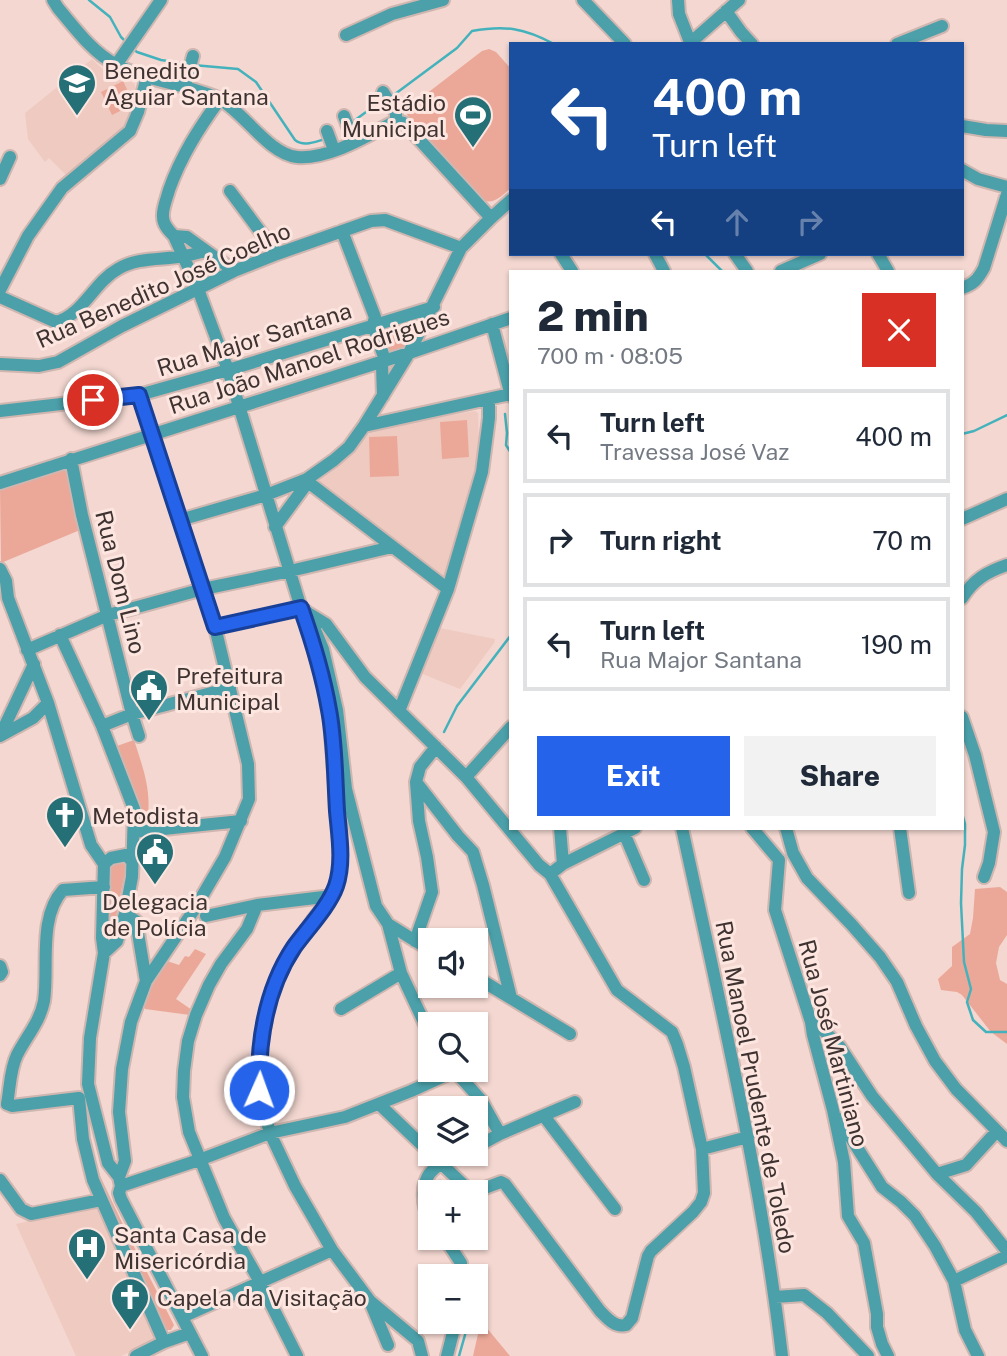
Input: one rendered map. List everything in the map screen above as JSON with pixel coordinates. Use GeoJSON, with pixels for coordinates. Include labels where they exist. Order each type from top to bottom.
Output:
{"type":"FeatureCollection","features":[{"type":"Feature","properties":{"kind":"street"},"geometry":{"type":"LineString","coordinates":[[53,0],[99,54],[147,76],[186,83],[220,99],[264,139],[289,156],[311,157],[330,140],[349,129],[396,121],[404,123],[491,218]]}},
{"type":"Feature","properties":{"kind":"street"},"geometry":{"type":"LineString","coordinates":[[119,61],[160,0]]}},
{"type":"Feature","properties":{"kind":"street"},"geometry":{"type":"LineString","coordinates":[[346,34],[392,13],[443,0]]}},
{"type":"Feature","properties":{"kind":"street"},"geometry":{"type":"LineString","coordinates":[[583,0],[623,42]]}},
{"type":"Feature","properties":{"kind":"street"},"geometry":{"type":"LineString","coordinates":[[678,0],[679,14],[690,42]]}},
{"type":"Feature","properties":{"kind":"street"},"geometry":{"type":"LineString","coordinates":[[691,42],[740,0]]}},
{"type":"Feature","properties":{"kind":"street"},"geometry":{"type":"LineString","coordinates":[[726,11],[750,42]]}},
{"type":"Feature","properties":{"kind":"street"},"geometry":{"type":"LineString","coordinates":[[914,41],[942,26]]}},
{"type":"Feature","properties":{"kind":"street"},"geometry":{"type":"LineString","coordinates":[[186,83],[192,59]]}},
{"type":"Feature","properties":{"kind":"street"},"geometry":{"type":"LineString","coordinates":[[0,290],[28,236],[62,188],[130,131],[147,76]]}},
{"type":"Feature","properties":{"kind":"street"},"geometry":{"type":"LineString","coordinates":[[383,92],[393,106],[396,121]]}},
{"type":"Feature","properties":{"kind":"street"},"geometry":{"type":"LineString","coordinates":[[220,99],[180,161],[163,217],[184,256],[228,370],[275,527],[317,652],[330,713],[340,860],[332,896],[284,964],[268,1009],[259,1066],[259,1090],[270,1133],[295,1186],[332,1250],[370,1301],[418,1341],[422,1356]]}},
{"type":"Feature","properties":{"kind":"street"},"geometry":{"type":"LineString","coordinates":[[964,126],[1007,131]]}},
{"type":"Feature","properties":{"kind":"street"},"geometry":{"type":"LineString","coordinates":[[0,179],[10,157]]}},
{"type":"Feature","properties":{"kind":"street"},"geometry":{"type":"LineString","coordinates":[[964,171],[978,179],[1007,187]]}},
{"type":"Feature","properties":{"kind":"street"},"geometry":{"type":"LineString","coordinates":[[230,191],[277,254]]}},
{"type":"Feature","properties":{"kind":"street"},"geometry":{"type":"LineString","coordinates":[[964,287],[973,284],[984,268],[1007,194]]}},
{"type":"Feature","properties":{"kind":"street"},"geometry":{"type":"LineString","coordinates":[[275,527],[307,481],[349,447],[409,353],[461,248],[509,202]]}},
{"type":"Feature","properties":{"kind":"street","name":"Rua Benedito José Coelho"},"geometry":{"type":"LineString","coordinates":[[0,364],[39,366],[58,362],[122,326],[234,271],[371,221],[385,220],[461,248]]}},
{"type":"Feature","properties":{"kind":"street"},"geometry":{"type":"LineString","coordinates":[[342,231],[376,317],[373,325],[385,360],[382,365],[383,396]]}},
{"type":"Feature","properties":{"kind":"street"},"geometry":{"type":"LineString","coordinates":[[174,236],[187,237],[234,271]]}},
{"type":"Feature","properties":{"kind":"street"},"geometry":{"type":"LineString","coordinates":[[0,297],[56,322],[65,320],[118,268],[135,262],[205,251]]}},
{"type":"Feature","properties":{"kind":"street"},"geometry":{"type":"LineString","coordinates":[[782,270],[815,256]]}},
{"type":"Feature","properties":{"kind":"street","name":"Rua Major Santana"},"geometry":{"type":"LineString","coordinates":[[0,411],[139,395],[434,307]]}},
{"type":"Feature","properties":{"kind":"street","name":"Rua João Manoel Rodrigues"},"geometry":{"type":"LineString","coordinates":[[0,483],[509,319]]}},
{"type":"Feature","properties":{"kind":"street"},"geometry":{"type":"LineString","coordinates":[[492,324],[509,388]]}},
{"type":"Feature","properties":{"kind":"street"},"geometry":{"type":"LineString","coordinates":[[139,395],[215,627],[248,764],[249,799],[241,821],[213,878],[146,981],[131,1021],[122,1069],[120,1112],[125,1161],[119,1193],[202,1356]]}},
{"type":"Feature","properties":{"kind":"street"},"geometry":{"type":"LineString","coordinates":[[364,426],[509,395]]}},
{"type":"Feature","properties":{"kind":"street"},"geometry":{"type":"LineString","coordinates":[[399,711],[448,589],[482,472],[489,400]]}},
{"type":"Feature","properties":{"kind":"street","name":"Rua Dom Lino"},"geometry":{"type":"LineString","coordinates":[[71,459],[82,515],[139,736]]}},
{"type":"Feature","properties":{"kind":"street"},"geometry":{"type":"LineString","coordinates":[[180,520],[307,481]]}},
{"type":"Feature","properties":{"kind":"street"},"geometry":{"type":"LineString","coordinates":[[307,481],[448,589]]}},
{"type":"Feature","properties":{"kind":"street"},"geometry":{"type":"LineString","coordinates":[[964,518],[1007,499]]}},
{"type":"Feature","properties":{"kind":"street"},"geometry":{"type":"LineString","coordinates":[[27,650],[108,615],[203,589],[391,547]]}},
{"type":"Feature","properties":{"kind":"street"},"geometry":{"type":"LineString","coordinates":[[964,595],[981,576],[1007,565]]}},
{"type":"Feature","properties":{"kind":"street"},"geometry":{"type":"LineString","coordinates":[[0,569],[6,581],[8,598],[48,703],[91,845],[104,864],[104,953],[92,1025],[88,1084],[108,1163],[120,1182]]}},
{"type":"Feature","properties":{"kind":"street"},"geometry":{"type":"LineString","coordinates":[[215,627],[304,610],[326,624],[365,677],[466,777],[509,829]]}},
{"type":"Feature","properties":{"kind":"street"},"geometry":{"type":"LineString","coordinates":[[304,610],[323,649],[337,710],[346,789],[376,906],[388,924],[401,973],[419,1012]]}},
{"type":"Feature","properties":{"kind":"street"},"geometry":{"type":"LineString","coordinates":[[60,635],[102,726],[134,808],[132,877],[125,914],[117,941],[104,953]]}},
{"type":"Feature","properties":{"kind":"street"},"geometry":{"type":"LineString","coordinates":[[0,736],[41,643]]}},
{"type":"Feature","properties":{"kind":"street"},"geometry":{"type":"LineString","coordinates":[[102,726],[132,714],[230,688]]}},
{"type":"Feature","properties":{"kind":"street"},"geometry":{"type":"LineString","coordinates":[[0,736],[33,719],[48,703]]}},
{"type":"Feature","properties":{"kind":"street"},"geometry":{"type":"LineString","coordinates":[[964,723],[994,831],[984,877]]}},
{"type":"Feature","properties":{"kind":"street"},"geometry":{"type":"LineString","coordinates":[[466,777],[509,729]]}},
{"type":"Feature","properties":{"kind":"street"},"geometry":{"type":"LineString","coordinates":[[415,941],[432,892],[419,821],[416,782],[420,768],[436,747]]}},
{"type":"Feature","properties":{"kind":"street"},"geometry":{"type":"LineString","coordinates":[[416,782],[473,852],[511,998]]}},
{"type":"Feature","properties":{"kind":"street"},"geometry":{"type":"LineString","coordinates":[[134,832],[241,821]]}},
{"type":"Feature","properties":{"kind":"street"},"geometry":{"type":"LineString","coordinates":[[443,1166],[470,1191],[501,1182],[505,1184],[600,1311],[615,1324],[624,1326],[632,1318],[651,1251],[701,1202],[704,1186],[702,1149],[684,1067],[672,1032],[617,990],[550,874],[510,830]]}},
{"type":"Feature","properties":{"kind":"street"},"geometry":{"type":"LineString","coordinates":[[560,830],[563,864]]}},
{"type":"Feature","properties":{"kind":"street","name":"Rua Manoel Prudente de Toledo"},"geometry":{"type":"LineString","coordinates":[[682,830],[748,1137],[775,1297],[782,1356]]}},
{"type":"Feature","properties":{"kind":"street"},"geometry":{"type":"LineString","coordinates":[[754,830],[779,860],[793,853]]}},
{"type":"Feature","properties":{"kind":"street"},"geometry":{"type":"LineString","coordinates":[[787,830],[793,853],[807,878],[880,957],[898,982],[916,1026],[935,1061],[956,1090],[1002,1136],[966,1165],[937,1174]]}},
{"type":"Feature","properties":{"kind":"street"},"geometry":{"type":"LineString","coordinates":[[900,830],[909,893]]}},
{"type":"Feature","properties":{"kind":"street"},"geometry":{"type":"LineString","coordinates":[[550,874],[621,832],[644,880]]}},
{"type":"Feature","properties":{"kind":"street"},"geometry":{"type":"LineString","coordinates":[[104,864],[111,858],[125,855],[132,861]]}},
{"type":"Feature","properties":{"kind":"street","name":"Rua José Martiniano"},"geometry":{"type":"LineString","coordinates":[[779,860],[775,910],[811,1022],[844,1162],[848,1216],[864,1243],[877,1327],[888,1356]]}},
{"type":"Feature","properties":{"kind":"street"},"geometry":{"type":"LineString","coordinates":[[79,1098],[12,1106],[8,1104],[6,1070],[34,1026],[44,1003],[47,942],[56,898],[63,890],[104,887]]}},
{"type":"Feature","properties":{"kind":"street"},"geometry":{"type":"LineString","coordinates":[[206,916],[257,905],[332,896]]}},
{"type":"Feature","properties":{"kind":"street"},"geometry":{"type":"LineString","coordinates":[[257,905],[247,929],[209,985],[196,1015],[188,1041],[183,1097],[189,1132],[224,1218],[297,1356]]}},
{"type":"Feature","properties":{"kind":"street"},"geometry":{"type":"LineString","coordinates":[[125,914],[136,921],[146,981]]}},
{"type":"Feature","properties":{"kind":"street"},"geometry":{"type":"LineString","coordinates":[[388,924],[418,943]]}},
{"type":"Feature","properties":{"kind":"street"},"geometry":{"type":"LineString","coordinates":[[341,1009],[401,973]]}},
{"type":"Feature","properties":{"kind":"street"},"geometry":{"type":"LineString","coordinates":[[488,984],[570,1034]]}},
{"type":"Feature","properties":{"kind":"street"},"geometry":{"type":"LineString","coordinates":[[811,1022],[840,1046],[872,1096],[937,1174],[976,1212],[1007,1254],[954,1281]]}},
{"type":"Feature","properties":{"kind":"street"},"geometry":{"type":"LineString","coordinates":[[120,1182],[199,1160],[270,1133],[345,1117],[427,1082]]}},
{"type":"Feature","properties":{"kind":"street"},"geometry":{"type":"LineString","coordinates":[[464,1082],[481,1100],[500,1134]]}},
{"type":"Feature","properties":{"kind":"street"},"geometry":{"type":"LineString","coordinates":[[88,1084],[79,1098],[89,1169],[164,1342]]}},
{"type":"Feature","properties":{"kind":"street"},"geometry":{"type":"LineString","coordinates":[[488,1140],[575,1102]]}},
{"type":"Feature","properties":{"kind":"street"},"geometry":{"type":"LineString","coordinates":[[379,1104],[418,1142]]}},
{"type":"Feature","properties":{"kind":"street"},"geometry":{"type":"LineString","coordinates":[[833,1110],[882,1187],[915,1216],[934,1246],[954,1281],[965,1331],[978,1356]]}},
{"type":"Feature","properties":{"kind":"street"},"geometry":{"type":"LineString","coordinates":[[544,1116],[615,1209]]}},
{"type":"Feature","properties":{"kind":"street"},"geometry":{"type":"LineString","coordinates":[[702,1149],[748,1137]]}},
{"type":"Feature","properties":{"kind":"street"},"geometry":{"type":"LineString","coordinates":[[427,1180],[432,1170],[440,1166]]}},
{"type":"Feature","properties":{"kind":"street"},"geometry":{"type":"LineString","coordinates":[[0,1180],[21,1209],[31,1214],[101,1200]]}},
{"type":"Feature","properties":{"kind":"street"},"geometry":{"type":"LineString","coordinates":[[182,1317],[332,1250]]}},
{"type":"Feature","properties":{"kind":"street"},"geometry":{"type":"LineString","coordinates":[[775,1297],[804,1295],[827,1313],[868,1356]]}},
{"type":"Feature","properties":{"kind":"street"},"geometry":{"type":"LineString","coordinates":[[370,1301],[388,1345]]}},
{"type":"Feature","properties":{"kind":"street"},"geometry":{"type":"LineString","coordinates":[[136,1356],[190,1333]]}},
{"type":"Feature","properties":{"kind":"street"},"geometry":{"type":"LineString","coordinates":[[447,1356],[453,1334]]}},
{"type":"Feature","properties":{"kind":"shaded area","name":"Estádio Municipal"},"geometry":{"type":"Polygon","coordinates":[[[489,49],[496,52],[509,67],[509,190],[490,201],[475,197],[404,111],[482,51],[489,49]]]}},
{"type":"Feature","properties":{"kind":"shaded area","name":"Benedito Aguiar Santana"},"geometry":{"type":"Polygon","coordinates":[[[92,59],[110,76],[134,83],[137,102],[116,137],[67,176],[49,158],[45,162],[28,139],[25,113],[92,59]]]}},
{"type":"Feature","properties":{"kind":"shaded area"},"geometry":{"type":"Polygon","coordinates":[[[123,81],[134,104],[112,115],[101,92],[123,81]]]}},
{"type":"Feature","properties":{"kind":"shaded area"},"geometry":{"type":"Polygon","coordinates":[[[423,317],[405,349],[388,352],[379,329],[423,317]]]}},
{"type":"Feature","properties":{"kind":"shaded area"},"geometry":{"type":"Polygon","coordinates":[[[475,411],[478,413],[479,447],[475,481],[446,574],[443,575],[319,485],[318,481],[335,469],[373,429],[475,411]]]}},
{"type":"Feature","properties":{"kind":"shaded area"},"geometry":{"type":"Polygon","coordinates":[[[467,420],[469,457],[442,459],[440,422],[467,420]]]}},
{"type":"Feature","properties":{"kind":"shaded area"},"geometry":{"type":"Polygon","coordinates":[[[397,436],[399,476],[370,477],[369,437],[397,436]]]}},
{"type":"Feature","properties":{"kind":"shaded area"},"geometry":{"type":"Polygon","coordinates":[[[63,467],[68,469],[77,508],[77,515],[74,516],[80,530],[1,563],[0,487],[63,467]]]}},
{"type":"Feature","properties":{"kind":"shaded area"},"geometry":{"type":"Polygon","coordinates":[[[440,628],[495,639],[460,689],[420,673],[440,628]]]}},
{"type":"Feature","properties":{"kind":"shaded area"},"geometry":{"type":"Polygon","coordinates":[[[134,740],[148,795],[148,815],[141,817],[114,747],[134,740]]]}},
{"type":"Feature","properties":{"kind":"shaded area"},"geometry":{"type":"Polygon","coordinates":[[[123,862],[126,867],[112,937],[108,937],[109,869],[115,863],[123,862]]]}},
{"type":"Feature","properties":{"kind":"shaded area"},"geometry":{"type":"Polygon","coordinates":[[[1000,887],[1007,892],[1007,935],[999,947],[996,963],[1000,980],[1007,984],[1007,1044],[991,1032],[962,995],[941,990],[938,979],[952,966],[952,947],[970,934],[975,889],[1000,887]]]}},
{"type":"Feature","properties":{"kind":"shaded area"},"geometry":{"type":"Polygon","coordinates":[[[195,949],[206,954],[176,999],[192,1010],[190,1015],[145,1009],[143,1005],[167,961],[179,965],[185,956],[189,957],[195,949]]]}},
{"type":"Feature","properties":{"kind":"shaded area"},"geometry":{"type":"Polygon","coordinates":[[[84,1125],[100,1176],[174,1325],[171,1330],[163,1330],[95,1176],[84,1125]]]}},
{"type":"Feature","properties":{"kind":"shaded area","name":"Santa Casa de Misericórdia"},"geometry":{"type":"Polygon","coordinates":[[[96,1206],[158,1339],[121,1356],[76,1356],[16,1224],[96,1206]]]}},
{"type":"Feature","properties":{"kind":"shaded area"},"geometry":{"type":"Polygon","coordinates":[[[488,1329],[510,1356],[473,1356],[478,1334],[488,1334],[488,1329]]]}},
{"type":"Feature","properties":{"kind":"waterway"},"geometry":{"type":"LineString","coordinates":[[89,0],[110,17],[126,42]]}},
{"type":"Feature","properties":{"kind":"waterway"},"geometry":{"type":"LineString","coordinates":[[391,97],[457,48],[472,31],[514,29],[550,42]]}},
{"type":"Feature","properties":{"kind":"waterway"},"geometry":{"type":"LineString","coordinates":[[133,49],[161,60],[187,64]]}},
{"type":"Feature","properties":{"kind":"waterway"},"geometry":{"type":"LineString","coordinates":[[193,65],[238,69],[256,82],[295,140],[306,144],[325,139]]}},
{"type":"Feature","properties":{"kind":"waterway"},"geometry":{"type":"LineString","coordinates":[[351,123],[377,104],[383,103]]}},
{"type":"Feature","properties":{"kind":"waterway"},"geometry":{"type":"LineString","coordinates":[[707,256],[721,270]]}},
{"type":"Feature","properties":{"kind":"waterway"},"geometry":{"type":"LineString","coordinates":[[505,414],[506,445],[509,450]]}},
{"type":"Feature","properties":{"kind":"waterway"},"geometry":{"type":"LineString","coordinates":[[964,434],[1007,415]]}},
{"type":"Feature","properties":{"kind":"waterway"},"geometry":{"type":"LineString","coordinates":[[444,732],[457,706],[509,638]]}},
{"type":"Feature","properties":{"kind":"waterway"},"geometry":{"type":"LineString","coordinates":[[964,820],[961,903],[964,962],[971,989],[967,1002],[973,1020],[986,1032],[1007,1032]]}},
{"type":"Feature","properties":{"kind":"waterway"},"geometry":{"type":"LineString","coordinates":[[464,1257],[468,1264]]}},
{"type":"Feature","properties":{"kind":"waterway"},"geometry":{"type":"LineString","coordinates":[[459,1356],[465,1334]]}},
{"type":"Feature","properties":{"kind":"place","name":"Benedito Aguiar Santana"},"geometry":{"type":"Point","coordinates":[77,117]}},
{"type":"Feature","properties":{"kind":"place","name":"Estádio Municipal"},"geometry":{"type":"Point","coordinates":[473,149]}},
{"type":"Feature","properties":{"kind":"place","name":"Prefeitura Municipal"},"geometry":{"type":"Point","coordinates":[149,722]}},
{"type":"Feature","properties":{"kind":"place","name":"Metodista"},"geometry":{"type":"Point","coordinates":[65,849]}},
{"type":"Feature","properties":{"kind":"place","name":"Delegacia de Polícia"},"geometry":{"type":"Point","coordinates":[155,886]}},
{"type":"Feature","properties":{"kind":"place","name":"Santa Casa de Misericórdia"},"geometry":{"type":"Point","coordinates":[87,1281]}},
{"type":"Feature","properties":{"kind":"place","name":"Capela da Visitação"},"geometry":{"type":"Point","coordinates":[130,1331]}},
{"type":"Feature","properties":{"kind":"route"},"geometry":{"type":"LineString","coordinates":[[93,400],[139,395],[215,627],[301,608],[317,652],[330,713],[340,860],[332,896],[284,964],[271,998],[259,1066],[259,1090]]}}]}
